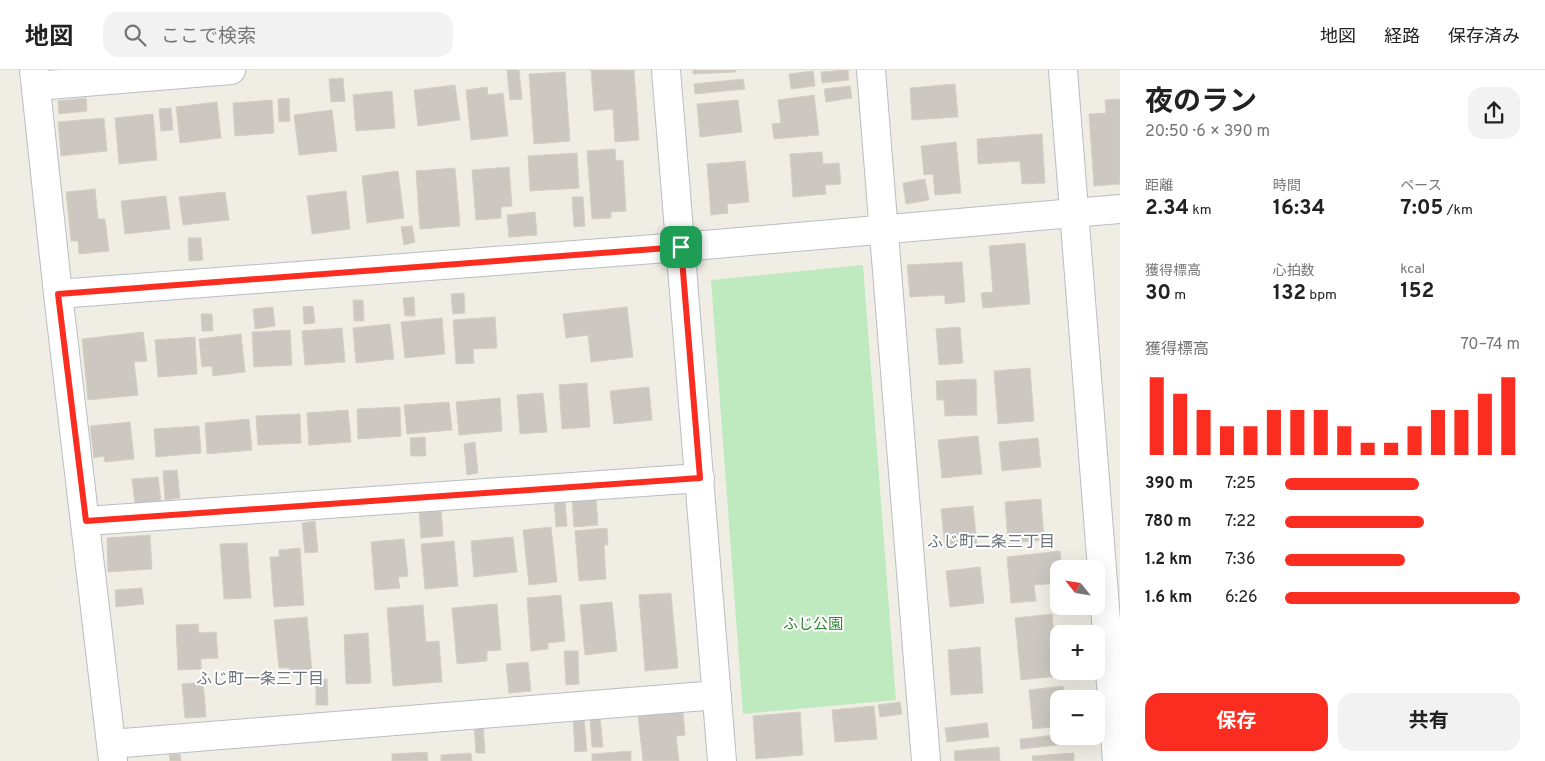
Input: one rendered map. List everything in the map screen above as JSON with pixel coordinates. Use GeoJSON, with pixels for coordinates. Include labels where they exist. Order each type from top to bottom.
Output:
{"type":"FeatureCollection","features":[{"type":"Feature","properties":{"kind":"street"},"geometry":{"type":"LineString","coordinates":[[231,70],[35,78],[58,294],[112,753],[717,695]]}},
{"type":"Feature","properties":{"kind":"street"},"geometry":{"type":"LineString","coordinates":[[666,70],[722,761]]}},
{"type":"Feature","properties":{"kind":"street"},"geometry":{"type":"LineString","coordinates":[[871,70],[926,761]]}},
{"type":"Feature","properties":{"kind":"street"},"geometry":{"type":"LineString","coordinates":[[1063,70],[1117,761]]}},
{"type":"Feature","properties":{"kind":"street"},"geometry":{"type":"LineString","coordinates":[[58,294],[681,247],[1120,209]]}},
{"type":"Feature","properties":{"kind":"street"},"geometry":{"type":"LineString","coordinates":[[86,521],[700,478]]}},
{"type":"Feature","properties":{"kind":"green space","name":"ふじ公園"},"geometry":{"type":"Polygon","coordinates":[[[863,265],[896,700],[743,714],[711,280],[863,265]]]}},
{"type":"Feature","properties":{"kind":"building"},"geometry":{"type":"Polygon","coordinates":[[[507,70],[519,70],[522,99],[510,100],[507,70]]]}},
{"type":"Feature","properties":{"kind":"building"},"geometry":{"type":"Polygon","coordinates":[[[591,70],[634,70],[639,140],[615,142],[613,109],[594,111],[591,70]]]}},
{"type":"Feature","properties":{"kind":"building"},"geometry":{"type":"Polygon","coordinates":[[[693,70],[736,70],[736,72],[693,74],[693,70]]]}},
{"type":"Feature","properties":{"kind":"building"},"geometry":{"type":"Polygon","coordinates":[[[848,70],[849,80],[822,83],[821,72],[848,70]]]}},
{"type":"Feature","properties":{"kind":"building"},"geometry":{"type":"Polygon","coordinates":[[[813,71],[815,86],[791,89],[789,74],[813,71]]]}},
{"type":"Feature","properties":{"kind":"building"},"geometry":{"type":"Polygon","coordinates":[[[565,72],[570,141],[534,144],[529,74],[565,72]]]}},
{"type":"Feature","properties":{"kind":"building"},"geometry":{"type":"Polygon","coordinates":[[[343,78],[345,101],[331,102],[329,79],[343,78]]]}},
{"type":"Feature","properties":{"kind":"building"},"geometry":{"type":"Polygon","coordinates":[[[743,79],[745,89],[695,94],[694,84],[743,79]]]}},
{"type":"Feature","properties":{"kind":"building"},"geometry":{"type":"Polygon","coordinates":[[[955,84],[958,117],[912,120],[910,88],[955,84]]]}},
{"type":"Feature","properties":{"kind":"building"},"geometry":{"type":"Polygon","coordinates":[[[455,85],[460,120],[418,126],[414,90],[455,85]]]}},
{"type":"Feature","properties":{"kind":"building"},"geometry":{"type":"Polygon","coordinates":[[[850,86],[852,98],[826,102],[824,89],[850,86]]]}},
{"type":"Feature","properties":{"kind":"building"},"geometry":{"type":"Polygon","coordinates":[[[487,87],[488,95],[503,93],[508,136],[471,140],[466,90],[487,87]]]}},
{"type":"Feature","properties":{"kind":"building"},"geometry":{"type":"Polygon","coordinates":[[[392,91],[395,128],[356,131],[353,95],[392,91]]]}},
{"type":"Feature","properties":{"kind":"building"},"geometry":{"type":"Polygon","coordinates":[[[814,95],[819,135],[774,139],[772,124],[781,123],[778,100],[814,95]]]}},
{"type":"Feature","properties":{"kind":"building"},"geometry":{"type":"Polygon","coordinates":[[[86,98],[87,111],[59,114],[58,101],[86,98]]]}},
{"type":"Feature","properties":{"kind":"building"},"geometry":{"type":"Polygon","coordinates":[[[289,98],[290,121],[279,122],[278,99],[289,98]]]}},
{"type":"Feature","properties":{"kind":"building"},"geometry":{"type":"Polygon","coordinates":[[[1120,99],[1120,184],[1094,186],[1089,114],[1106,113],[1105,100],[1120,99]]]}},
{"type":"Feature","properties":{"kind":"building"},"geometry":{"type":"Polygon","coordinates":[[[272,100],[274,133],[235,136],[233,103],[272,100]]]}},
{"type":"Feature","properties":{"kind":"building"},"geometry":{"type":"Polygon","coordinates":[[[738,100],[742,132],[700,137],[697,104],[738,100]]]}},
{"type":"Feature","properties":{"kind":"building"},"geometry":{"type":"Polygon","coordinates":[[[217,102],[221,138],[180,143],[176,107],[217,102]]]}},
{"type":"Feature","properties":{"kind":"building"},"geometry":{"type":"Polygon","coordinates":[[[171,108],[173,130],[161,131],[159,109],[171,108]]]}},
{"type":"Feature","properties":{"kind":"building"},"geometry":{"type":"Polygon","coordinates":[[[332,110],[337,151],[299,155],[294,115],[332,110]]]}},
{"type":"Feature","properties":{"kind":"building"},"geometry":{"type":"Polygon","coordinates":[[[153,114],[157,160],[119,164],[115,118],[153,114]]]}},
{"type":"Feature","properties":{"kind":"building"},"geometry":{"type":"Polygon","coordinates":[[[104,118],[107,151],[61,156],[58,122],[104,118]]]}},
{"type":"Feature","properties":{"kind":"building"},"geometry":{"type":"Polygon","coordinates":[[[1042,134],[1045,183],[1022,184],[1020,161],[978,164],[977,139],[1042,134]]]}},
{"type":"Feature","properties":{"kind":"building"},"geometry":{"type":"Polygon","coordinates":[[[956,142],[961,193],[935,195],[933,174],[924,175],[921,146],[956,142]]]}},
{"type":"Feature","properties":{"kind":"building"},"geometry":{"type":"Polygon","coordinates":[[[615,149],[616,161],[623,160],[626,211],[611,212],[611,218],[592,219],[587,151],[615,149]]]}},
{"type":"Feature","properties":{"kind":"building"},"geometry":{"type":"Polygon","coordinates":[[[822,152],[823,164],[839,163],[841,184],[825,185],[826,194],[793,197],[790,154],[822,152]]]}},
{"type":"Feature","properties":{"kind":"building"},"geometry":{"type":"Polygon","coordinates":[[[577,153],[579,188],[530,191],[528,156],[577,153]]]}},
{"type":"Feature","properties":{"kind":"building"},"geometry":{"type":"Polygon","coordinates":[[[745,161],[749,202],[727,204],[728,213],[711,215],[707,164],[745,161]]]}},
{"type":"Feature","properties":{"kind":"building"},"geometry":{"type":"Polygon","coordinates":[[[509,167],[512,206],[501,207],[501,218],[476,220],[472,170],[509,167]]]}},
{"type":"Feature","properties":{"kind":"building"},"geometry":{"type":"Polygon","coordinates":[[[455,168],[460,226],[420,229],[416,171],[455,168]]]}},
{"type":"Feature","properties":{"kind":"building"},"geometry":{"type":"Polygon","coordinates":[[[398,171],[404,218],[367,223],[362,176],[398,171]]]}},
{"type":"Feature","properties":{"kind":"building"},"geometry":{"type":"Polygon","coordinates":[[[925,179],[929,200],[906,204],[903,183],[925,179]]]}},
{"type":"Feature","properties":{"kind":"building"},"geometry":{"type":"Polygon","coordinates":[[[95,189],[98,219],[105,219],[109,251],[79,254],[78,241],[71,241],[66,192],[95,189]]]}},
{"type":"Feature","properties":{"kind":"building"},"geometry":{"type":"Polygon","coordinates":[[[346,191],[350,229],[312,234],[307,196],[346,191]]]}},
{"type":"Feature","properties":{"kind":"building"},"geometry":{"type":"Polygon","coordinates":[[[225,192],[229,220],[183,225],[179,197],[225,192]]]}},
{"type":"Feature","properties":{"kind":"building"},"geometry":{"type":"Polygon","coordinates":[[[166,196],[170,229],[125,234],[121,201],[166,196]]]}},
{"type":"Feature","properties":{"kind":"building"},"geometry":{"type":"Polygon","coordinates":[[[572,197],[583,197],[585,226],[574,227],[572,197]]]}},
{"type":"Feature","properties":{"kind":"building"},"geometry":{"type":"Polygon","coordinates":[[[535,212],[537,235],[509,237],[507,215],[535,212]]]}},
{"type":"Feature","properties":{"kind":"building"},"geometry":{"type":"Polygon","coordinates":[[[412,226],[415,242],[404,245],[401,227],[412,226]]]}},
{"type":"Feature","properties":{"kind":"building"},"geometry":{"type":"Polygon","coordinates":[[[188,238],[201,238],[203,260],[189,261],[188,238]]]}},
{"type":"Feature","properties":{"kind":"building"},"geometry":{"type":"Polygon","coordinates":[[[1025,243],[1030,304],[983,308],[981,293],[993,292],[989,246],[1025,243]]]}},
{"type":"Feature","properties":{"kind":"building"},"geometry":{"type":"Polygon","coordinates":[[[962,262],[965,302],[945,304],[945,295],[910,297],[907,265],[962,262]]]}},
{"type":"Feature","properties":{"kind":"building"},"geometry":{"type":"Polygon","coordinates":[[[464,293],[465,313],[453,314],[451,294],[464,293]]]}},
{"type":"Feature","properties":{"kind":"building"},"geometry":{"type":"Polygon","coordinates":[[[414,297],[415,316],[405,316],[403,298],[414,297]]]}},
{"type":"Feature","properties":{"kind":"building"},"geometry":{"type":"Polygon","coordinates":[[[353,300],[363,300],[364,321],[354,321],[353,300]]]}},
{"type":"Feature","properties":{"kind":"building"},"geometry":{"type":"Polygon","coordinates":[[[313,306],[315,323],[304,324],[303,307],[313,306]]]}},
{"type":"Feature","properties":{"kind":"building"},"geometry":{"type":"Polygon","coordinates":[[[273,307],[275,326],[255,329],[253,309],[273,307]]]}},
{"type":"Feature","properties":{"kind":"building"},"geometry":{"type":"Polygon","coordinates":[[[627,307],[633,357],[591,362],[588,335],[566,338],[563,314],[627,307]]]}},
{"type":"Feature","properties":{"kind":"building"},"geometry":{"type":"Polygon","coordinates":[[[201,314],[212,314],[213,331],[202,331],[201,314]]]}},
{"type":"Feature","properties":{"kind":"building"},"geometry":{"type":"Polygon","coordinates":[[[495,317],[497,348],[473,349],[474,363],[456,364],[453,320],[495,317]]]}},
{"type":"Feature","properties":{"kind":"building"},"geometry":{"type":"Polygon","coordinates":[[[442,318],[445,354],[405,358],[401,322],[442,318]]]}},
{"type":"Feature","properties":{"kind":"building"},"geometry":{"type":"Polygon","coordinates":[[[390,324],[394,359],[356,363],[353,328],[390,324]]]}},
{"type":"Feature","properties":{"kind":"building"},"geometry":{"type":"Polygon","coordinates":[[[960,327],[963,363],[939,365],[936,329],[960,327]]]}},
{"type":"Feature","properties":{"kind":"building"},"geometry":{"type":"Polygon","coordinates":[[[342,328],[345,362],[305,365],[302,331],[342,328]]]}},
{"type":"Feature","properties":{"kind":"building"},"geometry":{"type":"Polygon","coordinates":[[[290,330],[292,365],[254,367],[252,332],[290,330]]]}},
{"type":"Feature","properties":{"kind":"building"},"geometry":{"type":"Polygon","coordinates":[[[143,332],[147,361],[134,362],[138,395],[88,400],[82,339],[143,332]]]}},
{"type":"Feature","properties":{"kind":"building"},"geometry":{"type":"Polygon","coordinates":[[[241,334],[245,372],[213,376],[212,366],[202,367],[199,339],[241,334]]]}},
{"type":"Feature","properties":{"kind":"building"},"geometry":{"type":"Polygon","coordinates":[[[195,337],[197,374],[158,377],[155,340],[195,337]]]}},
{"type":"Feature","properties":{"kind":"building"},"geometry":{"type":"Polygon","coordinates":[[[1030,368],[1034,421],[998,424],[994,371],[1030,368]]]}},
{"type":"Feature","properties":{"kind":"building"},"geometry":{"type":"Polygon","coordinates":[[[976,379],[977,415],[945,416],[944,400],[937,400],[936,381],[976,379]]]}},
{"type":"Feature","properties":{"kind":"building"},"geometry":{"type":"Polygon","coordinates":[[[587,383],[590,427],[562,429],[559,385],[587,383]]]}},
{"type":"Feature","properties":{"kind":"building"},"geometry":{"type":"Polygon","coordinates":[[[649,387],[652,420],[614,424],[610,391],[649,387]]]}},
{"type":"Feature","properties":{"kind":"building"},"geometry":{"type":"Polygon","coordinates":[[[543,393],[547,432],[520,434],[517,395],[543,393]]]}},
{"type":"Feature","properties":{"kind":"building"},"geometry":{"type":"Polygon","coordinates":[[[500,398],[502,431],[459,435],[456,402],[500,398]]]}},
{"type":"Feature","properties":{"kind":"building"},"geometry":{"type":"Polygon","coordinates":[[[449,402],[452,430],[407,434],[404,405],[449,402]]]}},
{"type":"Feature","properties":{"kind":"building"},"geometry":{"type":"Polygon","coordinates":[[[400,407],[401,436],[358,439],[357,409],[400,407]]]}},
{"type":"Feature","properties":{"kind":"building"},"geometry":{"type":"Polygon","coordinates":[[[348,410],[351,442],[309,445],[307,413],[348,410]]]}},
{"type":"Feature","properties":{"kind":"building"},"geometry":{"type":"Polygon","coordinates":[[[300,414],[301,443],[258,445],[256,416],[300,414]]]}},
{"type":"Feature","properties":{"kind":"building"},"geometry":{"type":"Polygon","coordinates":[[[249,419],[252,450],[207,454],[205,423],[249,419]]]}},
{"type":"Feature","properties":{"kind":"building"},"geometry":{"type":"Polygon","coordinates":[[[130,422],[134,459],[105,462],[104,456],[94,458],[90,426],[130,422]]]}},
{"type":"Feature","properties":{"kind":"building"},"geometry":{"type":"Polygon","coordinates":[[[199,426],[201,453],[156,457],[154,429],[199,426]]]}},
{"type":"Feature","properties":{"kind":"building"},"geometry":{"type":"Polygon","coordinates":[[[978,436],[982,474],[942,478],[938,440],[978,436]]]}},
{"type":"Feature","properties":{"kind":"building"},"geometry":{"type":"Polygon","coordinates":[[[425,437],[426,456],[411,456],[410,438],[425,437]]]}},
{"type":"Feature","properties":{"kind":"building"},"geometry":{"type":"Polygon","coordinates":[[[1038,438],[1041,467],[1002,471],[999,442],[1038,438]]]}},
{"type":"Feature","properties":{"kind":"building"},"geometry":{"type":"Polygon","coordinates":[[[475,442],[478,473],[467,475],[464,444],[475,442]]]}},
{"type":"Feature","properties":{"kind":"building"},"geometry":{"type":"Polygon","coordinates":[[[177,470],[180,498],[165,500],[163,471],[177,470]]]}},
{"type":"Feature","properties":{"kind":"building"},"geometry":{"type":"Polygon","coordinates":[[[158,477],[161,501],[135,504],[132,479],[158,477]]]}},
{"type":"Feature","properties":{"kind":"building"},"geometry":{"type":"Polygon","coordinates":[[[596,497],[598,525],[574,527],[572,499],[596,497]]]}},
{"type":"Feature","properties":{"kind":"building"},"geometry":{"type":"Polygon","coordinates":[[[1041,499],[1044,540],[1008,543],[1005,502],[1041,499]]]}},
{"type":"Feature","properties":{"kind":"building"},"geometry":{"type":"Polygon","coordinates":[[[554,500],[565,500],[567,526],[556,527],[554,500]]]}},
{"type":"Feature","properties":{"kind":"building"},"geometry":{"type":"Polygon","coordinates":[[[973,506],[977,545],[945,548],[941,509],[973,506]]]}},
{"type":"Feature","properties":{"kind":"building"},"geometry":{"type":"Polygon","coordinates":[[[441,509],[443,536],[421,538],[419,510],[441,509]]]}},
{"type":"Feature","properties":{"kind":"building"},"geometry":{"type":"Polygon","coordinates":[[[315,521],[318,552],[305,553],[302,523],[315,521]]]}},
{"type":"Feature","properties":{"kind":"building"},"geometry":{"type":"Polygon","coordinates":[[[551,527],[557,582],[529,585],[523,530],[551,527]]]}},
{"type":"Feature","properties":{"kind":"building"},"geometry":{"type":"Polygon","coordinates":[[[607,528],[608,545],[604,545],[606,579],[579,581],[575,531],[607,528]]]}},
{"type":"Feature","properties":{"kind":"building"},"geometry":{"type":"Polygon","coordinates":[[[150,535],[152,569],[108,572],[107,538],[150,535]]]}},
{"type":"Feature","properties":{"kind":"building"},"geometry":{"type":"Polygon","coordinates":[[[513,537],[517,572],[474,577],[471,541],[513,537]]]}},
{"type":"Feature","properties":{"kind":"building"},"geometry":{"type":"Polygon","coordinates":[[[404,539],[408,576],[398,577],[400,588],[375,590],[371,542],[404,539]]]}},
{"type":"Feature","properties":{"kind":"building"},"geometry":{"type":"Polygon","coordinates":[[[454,541],[458,586],[425,589],[421,544],[454,541]]]}},
{"type":"Feature","properties":{"kind":"building"},"geometry":{"type":"Polygon","coordinates":[[[247,543],[251,598],[224,599],[220,544],[247,543]]]}},
{"type":"Feature","properties":{"kind":"building"},"geometry":{"type":"Polygon","coordinates":[[[300,548],[304,605],[274,607],[270,557],[279,557],[279,550],[300,548]]]}},
{"type":"Feature","properties":{"kind":"building"},"geometry":{"type":"Polygon","coordinates":[[[1060,551],[1061,560],[1050,560],[1050,584],[1034,585],[1036,601],[1011,603],[1007,557],[1060,551]]]}},
{"type":"Feature","properties":{"kind":"building"},"geometry":{"type":"Polygon","coordinates":[[[980,567],[984,603],[950,607],[946,571],[980,567]]]}},
{"type":"Feature","properties":{"kind":"building"},"geometry":{"type":"Polygon","coordinates":[[[142,588],[144,604],[116,607],[115,590],[142,588]]]}},
{"type":"Feature","properties":{"kind":"building"},"geometry":{"type":"Polygon","coordinates":[[[671,593],[678,668],[645,671],[639,595],[671,593]]]}},
{"type":"Feature","properties":{"kind":"building"},"geometry":{"type":"Polygon","coordinates":[[[561,595],[565,641],[548,643],[548,649],[531,651],[527,598],[561,595]]]}},
{"type":"Feature","properties":{"kind":"building"},"geometry":{"type":"Polygon","coordinates":[[[612,602],[617,651],[585,655],[580,605],[612,602]]]}},
{"type":"Feature","properties":{"kind":"building"},"geometry":{"type":"Polygon","coordinates":[[[497,604],[501,650],[487,651],[487,661],[457,664],[452,608],[497,604]]]}},
{"type":"Feature","properties":{"kind":"building"},"geometry":{"type":"Polygon","coordinates":[[[423,605],[426,642],[439,641],[442,682],[393,686],[387,608],[423,605]]]}},
{"type":"Feature","properties":{"kind":"building"},"geometry":{"type":"Polygon","coordinates":[[[1052,615],[1053,625],[1050,625],[1050,677],[1021,680],[1015,618],[1052,615]]]}},
{"type":"Feature","properties":{"kind":"building"},"geometry":{"type":"Polygon","coordinates":[[[307,617],[312,673],[290,675],[290,668],[279,668],[274,620],[307,617]]]}},
{"type":"Feature","properties":{"kind":"building"},"geometry":{"type":"Polygon","coordinates":[[[198,624],[199,633],[216,632],[218,658],[201,659],[201,669],[178,670],[176,625],[198,624]]]}},
{"type":"Feature","properties":{"kind":"building"},"geometry":{"type":"Polygon","coordinates":[[[368,633],[371,683],[346,684],[344,635],[368,633]]]}},
{"type":"Feature","properties":{"kind":"building"},"geometry":{"type":"Polygon","coordinates":[[[980,647],[983,693],[951,695],[948,650],[980,647]]]}},
{"type":"Feature","properties":{"kind":"building"},"geometry":{"type":"Polygon","coordinates":[[[564,651],[578,651],[579,684],[566,685],[564,651]]]}},
{"type":"Feature","properties":{"kind":"building"},"geometry":{"type":"Polygon","coordinates":[[[528,662],[531,691],[509,693],[506,664],[528,662]]]}},
{"type":"Feature","properties":{"kind":"building"},"geometry":{"type":"Polygon","coordinates":[[[327,679],[328,705],[316,705],[316,680],[327,679]]]}},
{"type":"Feature","properties":{"kind":"building"},"geometry":{"type":"Polygon","coordinates":[[[203,682],[206,717],[185,718],[182,684],[203,682]]]}},
{"type":"Feature","properties":{"kind":"building"},"geometry":{"type":"Polygon","coordinates":[[[1063,686],[1063,690],[1050,690],[1050,727],[1033,729],[1029,690],[1063,686]]]}},
{"type":"Feature","properties":{"kind":"building"},"geometry":{"type":"Polygon","coordinates":[[[900,702],[902,714],[880,717],[878,705],[900,702]]]}},
{"type":"Feature","properties":{"kind":"building"},"geometry":{"type":"Polygon","coordinates":[[[874,706],[877,739],[835,742],[832,710],[874,706]]]}},
{"type":"Feature","properties":{"kind":"building"},"geometry":{"type":"Polygon","coordinates":[[[683,711],[685,735],[676,736],[679,761],[643,761],[638,716],[683,711]]]}},
{"type":"Feature","properties":{"kind":"building"},"geometry":{"type":"Polygon","coordinates":[[[800,712],[803,755],[756,759],[753,716],[800,712]]]}},
{"type":"Feature","properties":{"kind":"building"},"geometry":{"type":"Polygon","coordinates":[[[600,716],[603,747],[592,747],[590,717],[600,716]]]}},
{"type":"Feature","properties":{"kind":"building"},"geometry":{"type":"Polygon","coordinates":[[[584,718],[587,751],[575,752],[573,719],[584,718]]]}},
{"type":"Feature","properties":{"kind":"building"},"geometry":{"type":"Polygon","coordinates":[[[987,723],[989,737],[947,742],[945,728],[987,723]]]}},
{"type":"Feature","properties":{"kind":"building"},"geometry":{"type":"Polygon","coordinates":[[[483,724],[485,753],[476,753],[474,725],[483,724]]]}},
{"type":"Feature","properties":{"kind":"building"},"geometry":{"type":"Polygon","coordinates":[[[1050,736],[1050,745],[1057,745],[1021,749],[1020,739],[1050,736]]]}},
{"type":"Feature","properties":{"kind":"building"},"geometry":{"type":"Polygon","coordinates":[[[999,747],[1000,761],[955,761],[954,751],[999,747]]]}},
{"type":"Feature","properties":{"kind":"building"},"geometry":{"type":"Polygon","coordinates":[[[631,751],[631,761],[592,761],[592,754],[631,751]]]}},
{"type":"Feature","properties":{"kind":"building"},"geometry":{"type":"Polygon","coordinates":[[[427,752],[428,761],[392,761],[392,754],[427,752]]]}},
{"type":"Feature","properties":{"kind":"building"},"geometry":{"type":"Polygon","coordinates":[[[471,753],[472,761],[441,761],[441,755],[471,753]]]}},
{"type":"Feature","properties":{"kind":"building"},"geometry":{"type":"Polygon","coordinates":[[[1074,753],[1074,761],[1033,761],[1032,756],[1074,753]]]}},
{"type":"Feature","properties":{"kind":"building"},"geometry":{"type":"Polygon","coordinates":[[[180,754],[181,761],[170,761],[169,755],[180,754]]]}},
{"type":"Feature","properties":{"kind":"district","name":"ふじ町二条三丁目"},"geometry":{"type":"Point","coordinates":[991,543]}},
{"type":"Feature","properties":{"kind":"district","name":"ふじ町一条三丁目"},"geometry":{"type":"Point","coordinates":[260,680]}},
{"type":"Feature","properties":{"kind":"route"},"geometry":{"type":"LineString","coordinates":[[681,247],[700,478],[86,521],[58,294],[681,247]]}}]}
